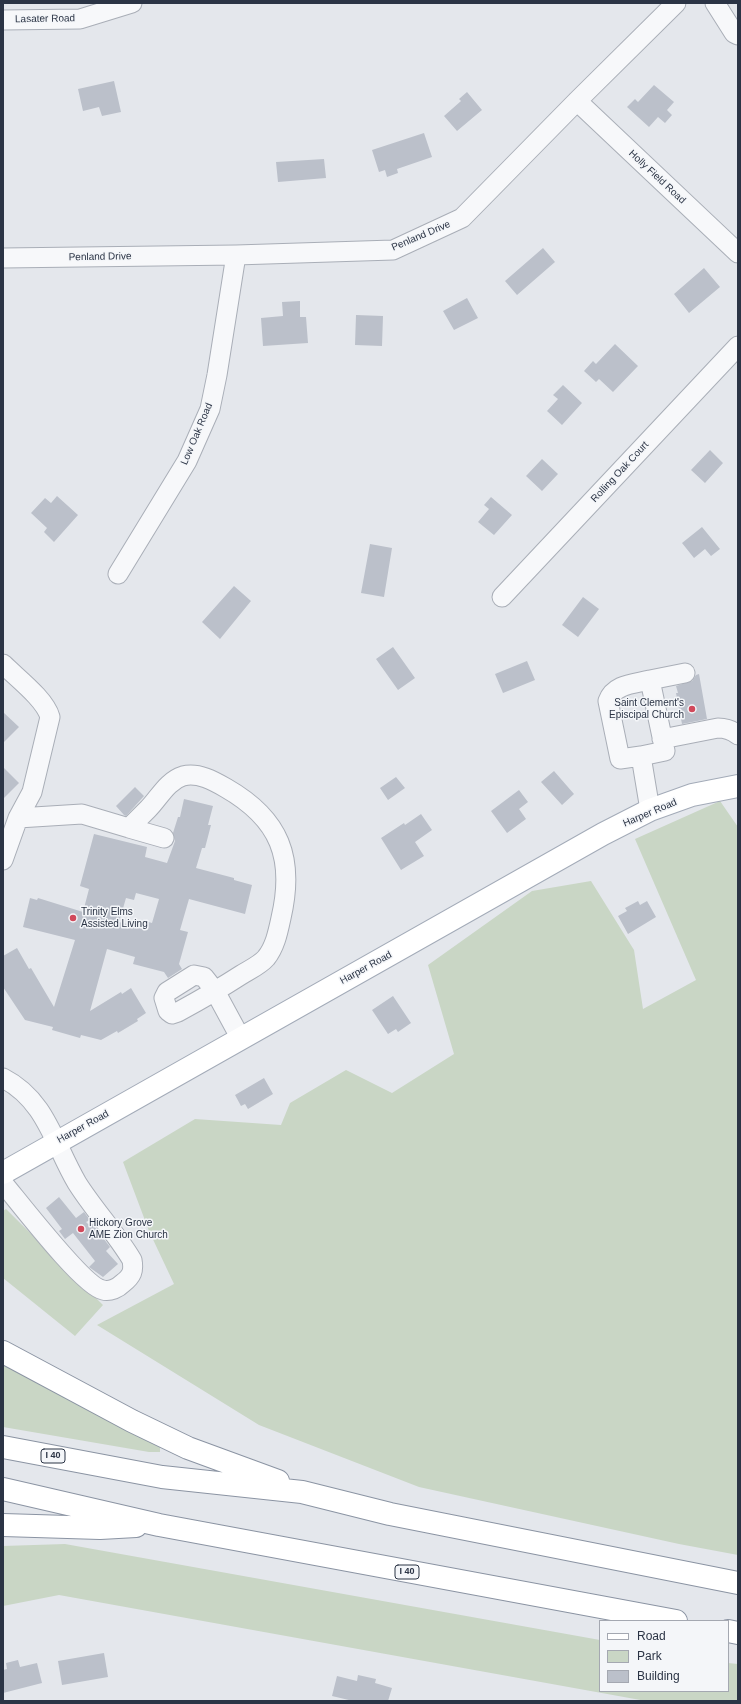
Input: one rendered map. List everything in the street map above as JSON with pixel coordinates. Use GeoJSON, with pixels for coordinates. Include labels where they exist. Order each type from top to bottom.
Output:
{"type":"FeatureCollection","features":[{"type":"Feature","properties":{"kind":"main road","name":"Harper Road"},"geometry":{"type":"LineString","coordinates":[[3,1173],[56,1141],[176,1076],[590,842],[650,810],[692,795],[738,786]]}},
{"type":"Feature","properties":{"kind":"main road"},"geometry":{"type":"LineString","coordinates":[[3,1352],[132,1421],[188,1448],[285,1484],[302,1492]]}},
{"type":"Feature","properties":{"kind":"main road","name":"I 40"},"geometry":{"type":"LineString","coordinates":[[3,1447],[162,1476],[302,1492],[390,1514],[738,1583]]}},
{"type":"Feature","properties":{"kind":"main road","name":"I 40"},"geometry":{"type":"LineString","coordinates":[[3,1489],[159,1524],[671,1620]]}},
{"type":"Feature","properties":{"kind":"main road"},"geometry":{"type":"LineString","coordinates":[[3,1524],[100,1528],[159,1524]]}},
{"type":"Feature","properties":{"kind":"street","name":"Lasater Road"},"geometry":{"type":"LineString","coordinates":[[3,20],[80,18],[132,3]]}},
{"type":"Feature","properties":{"kind":"street","name":"Penland Drive"},"geometry":{"type":"LineString","coordinates":[[3,258],[393,250],[462,218],[676,3]]}},
{"type":"Feature","properties":{"kind":"street"},"geometry":{"type":"LineString","coordinates":[[715,3],[734,33],[738,35]]}},
{"type":"Feature","properties":{"kind":"street","name":"Holly Field Road"},"geometry":{"type":"LineString","coordinates":[[577,101],[738,254]]}},
{"type":"Feature","properties":{"kind":"street","name":"Low Oak Road"},"geometry":{"type":"LineString","coordinates":[[118,574],[187,461],[210,409],[217,376],[236,254]]}},
{"type":"Feature","properties":{"kind":"street","name":"Rolling Oak Court"},"geometry":{"type":"LineString","coordinates":[[502,597],[738,346]]}},
{"type":"Feature","properties":{"kind":"street"},"geometry":{"type":"LineString","coordinates":[[3,664],[41,702],[49,712],[50,717],[32,792],[18,818],[3,860]]}},
{"type":"Feature","properties":{"kind":"street"},"geometry":{"type":"LineString","coordinates":[[650,680],[665,751],[620,759],[608,701],[614,690],[623,686],[650,680],[685,673]]}},
{"type":"Feature","properties":{"kind":"street"},"geometry":{"type":"LineString","coordinates":[[662,738],[718,728],[734,732],[738,735]]}},
{"type":"Feature","properties":{"kind":"street"},"geometry":{"type":"LineString","coordinates":[[641,756],[650,810]]}},
{"type":"Feature","properties":{"kind":"street"},"geometry":{"type":"LineString","coordinates":[[129,828],[150,808],[166,787],[182,776],[196,776],[219,784],[246,800],[267,820],[276,836],[283,855],[286,884],[284,907],[276,940],[266,958],[215,991],[241,1039]]}},
{"type":"Feature","properties":{"kind":"street"},"geometry":{"type":"LineString","coordinates":[[18,818],[82,814],[164,838]]}},
{"type":"Feature","properties":{"kind":"street"},"geometry":{"type":"LineString","coordinates":[[3,1078],[16,1085],[33,1100],[40,1110],[77,1183],[132,1260],[134,1270],[130,1278],[112,1290],[104,1290],[95,1287],[80,1274],[3,1183]]}},
{"type":"Feature","properties":{"kind":"green space"},"geometry":{"type":"Polygon","coordinates":[[[720,801],[738,827],[738,1555],[679,1544],[419,1487],[259,1425],[97,1325],[174,1284],[149,1231],[123,1162],[195,1119],[281,1125],[290,1103],[346,1070],[392,1093],[454,1054],[428,965],[532,891],[591,881],[634,950],[643,1009],[696,980],[635,839],[720,801]]]}},
{"type":"Feature","properties":{"kind":"green space"},"geometry":{"type":"Polygon","coordinates":[[[6,1209],[103,1305],[75,1336],[3,1278],[3,1211],[6,1209]]]}},
{"type":"Feature","properties":{"kind":"green space"},"geometry":{"type":"Polygon","coordinates":[[[3,1365],[160,1447],[160,1452],[149,1452],[3,1427],[3,1365]]]}},
{"type":"Feature","properties":{"kind":"green space"},"geometry":{"type":"Polygon","coordinates":[[[65,1544],[599,1640],[599,1692],[729,1692],[729,1663],[738,1664],[738,1701],[646,1701],[59,1595],[3,1606],[3,1546],[65,1544]]]}},
{"type":"Feature","properties":{"kind":"building"},"geometry":{"type":"Polygon","coordinates":[[[114,81],[121,112],[102,116],[99,107],[83,111],[78,89],[114,81]]]}},
{"type":"Feature","properties":{"kind":"building"},"geometry":{"type":"Polygon","coordinates":[[[654,85],[674,102],[667,110],[672,115],[665,123],[658,117],[649,127],[627,107],[635,99],[638,102],[654,85]]]}},
{"type":"Feature","properties":{"kind":"building"},"geometry":{"type":"Polygon","coordinates":[[[467,92],[482,110],[457,131],[444,116],[461,101],[459,99],[467,92]]]}},
{"type":"Feature","properties":{"kind":"building"},"geometry":{"type":"Polygon","coordinates":[[[424,133],[432,157],[397,169],[398,173],[387,177],[385,170],[379,172],[372,150],[424,133]]]}},
{"type":"Feature","properties":{"kind":"building"},"geometry":{"type":"Polygon","coordinates":[[[324,159],[326,178],[278,182],[276,162],[324,159]]]}},
{"type":"Feature","properties":{"kind":"building"},"geometry":{"type":"Polygon","coordinates":[[[543,248],[555,262],[517,295],[505,281],[543,248]]]}},
{"type":"Feature","properties":{"kind":"building"},"geometry":{"type":"Polygon","coordinates":[[[704,268],[720,287],[689,313],[674,294],[704,268]]]}},
{"type":"Feature","properties":{"kind":"building"},"geometry":{"type":"Polygon","coordinates":[[[467,298],[478,318],[454,330],[443,311],[467,298]]]}},
{"type":"Feature","properties":{"kind":"building"},"geometry":{"type":"Polygon","coordinates":[[[300,301],[300,317],[306,317],[308,343],[263,346],[261,318],[283,316],[282,302],[300,301]]]}},
{"type":"Feature","properties":{"kind":"building"},"geometry":{"type":"Polygon","coordinates":[[[356,315],[383,316],[382,346],[355,345],[356,315]]]}},
{"type":"Feature","properties":{"kind":"building"},"geometry":{"type":"Polygon","coordinates":[[[615,344],[638,366],[613,392],[599,379],[596,382],[584,371],[593,361],[596,364],[615,344]]]}},
{"type":"Feature","properties":{"kind":"building"},"geometry":{"type":"Polygon","coordinates":[[[563,385],[582,403],[562,425],[547,411],[558,399],[553,395],[563,385]]]}},
{"type":"Feature","properties":{"kind":"building"},"geometry":{"type":"Polygon","coordinates":[[[710,450],[723,463],[705,483],[691,470],[710,450]]]}},
{"type":"Feature","properties":{"kind":"building"},"geometry":{"type":"Polygon","coordinates":[[[542,459],[558,474],[542,491],[526,476],[542,459]]]}},
{"type":"Feature","properties":{"kind":"building"},"geometry":{"type":"Polygon","coordinates":[[[57,496],[78,515],[54,542],[44,532],[47,528],[31,513],[45,498],[51,503],[57,496]]]}},
{"type":"Feature","properties":{"kind":"building"},"geometry":{"type":"Polygon","coordinates":[[[491,497],[512,515],[494,535],[478,522],[489,509],[484,505],[491,497]]]}},
{"type":"Feature","properties":{"kind":"building"},"geometry":{"type":"Polygon","coordinates":[[[702,527],[720,549],[711,556],[705,549],[694,558],[682,543],[702,527]]]}},
{"type":"Feature","properties":{"kind":"building"},"geometry":{"type":"Polygon","coordinates":[[[370,544],[392,548],[384,597],[361,593],[370,544]]]}},
{"type":"Feature","properties":{"kind":"building"},"geometry":{"type":"Polygon","coordinates":[[[234,586],[251,601],[220,639],[202,622],[234,586]]]}},
{"type":"Feature","properties":{"kind":"building"},"geometry":{"type":"Polygon","coordinates":[[[583,597],[599,609],[578,637],[562,625],[583,597]]]}},
{"type":"Feature","properties":{"kind":"building"},"geometry":{"type":"Polygon","coordinates":[[[393,647],[415,678],[398,690],[376,659],[393,647]]]}},
{"type":"Feature","properties":{"kind":"building"},"geometry":{"type":"Polygon","coordinates":[[[527,661],[535,680],[503,693],[495,674],[527,661]]]}},
{"type":"Feature","properties":{"kind":"building","name":"Saint Clement's Episcipal Church"},"geometry":{"type":"Polygon","coordinates":[[[699,674],[707,719],[682,724],[676,686],[692,681],[696,675],[699,674]]]}},
{"type":"Feature","properties":{"kind":"building"},"geometry":{"type":"Polygon","coordinates":[[[3,712],[19,727],[3,743],[3,712]]]}},
{"type":"Feature","properties":{"kind":"building"},"geometry":{"type":"Polygon","coordinates":[[[3,767],[19,783],[3,799],[3,767]]]}},
{"type":"Feature","properties":{"kind":"building"},"geometry":{"type":"Polygon","coordinates":[[[554,771],[574,794],[562,805],[541,782],[554,771]]]}},
{"type":"Feature","properties":{"kind":"building"},"geometry":{"type":"Polygon","coordinates":[[[396,777],[405,788],[388,800],[380,788],[396,777]]]}},
{"type":"Feature","properties":{"kind":"building"},"geometry":{"type":"Polygon","coordinates":[[[135,787],[144,796],[126,816],[116,806],[135,787]]]}},
{"type":"Feature","properties":{"kind":"building"},"geometry":{"type":"Polygon","coordinates":[[[519,790],[528,802],[519,809],[526,819],[507,833],[491,811],[519,790]]]}},
{"type":"Feature","properties":{"kind":"building","name":"Trinity Elms Assisted Living"},"geometry":{"type":"Polygon","coordinates":[[[184,799],[213,806],[208,825],[211,825],[205,848],[202,848],[196,868],[234,878],[234,880],[252,885],[245,914],[189,899],[180,930],[188,932],[179,964],[182,969],[168,978],[164,972],[133,964],[135,957],[107,949],[90,1011],[121,992],[122,994],[131,988],[146,1013],[137,1019],[138,1021],[118,1033],[117,1031],[101,1040],[81,1035],[80,1038],[52,1030],[53,1027],[25,1020],[3,987],[3,956],[17,948],[29,969],[31,968],[54,1007],[75,940],[23,927],[30,898],[37,900],[38,898],[83,912],[89,889],[80,886],[94,834],[147,847],[145,857],[167,863],[175,841],[173,833],[178,817],[180,817],[184,799]],[[136,893],[134,900],[126,898],[119,922],[143,928],[145,921],[152,923],[159,899],[136,893]]]}},
{"type":"Feature","properties":{"kind":"building"},"geometry":{"type":"Polygon","coordinates":[[[421,814],[432,830],[415,842],[424,856],[401,870],[381,838],[404,823],[405,825],[421,814]]]}},
{"type":"Feature","properties":{"kind":"building"},"geometry":{"type":"Polygon","coordinates":[[[638,901],[640,905],[647,901],[656,917],[628,934],[618,916],[627,911],[625,908],[638,901]]]}},
{"type":"Feature","properties":{"kind":"building"},"geometry":{"type":"Polygon","coordinates":[[[393,996],[411,1023],[398,1032],[396,1029],[388,1034],[372,1010],[393,996]]]}},
{"type":"Feature","properties":{"kind":"building"},"geometry":{"type":"Polygon","coordinates":[[[264,1078],[273,1094],[248,1109],[245,1104],[241,1106],[235,1095],[264,1078]]]}},
{"type":"Feature","properties":{"kind":"building","name":"Hickory Grove AME Zion Church"},"geometry":{"type":"Polygon","coordinates":[[[59,1197],[76,1218],[84,1212],[90,1220],[86,1222],[88,1224],[91,1222],[110,1247],[106,1251],[118,1264],[103,1277],[89,1267],[95,1261],[73,1233],[65,1239],[59,1231],[62,1229],[46,1208],[59,1197]]]}},
{"type":"Feature","properties":{"kind":"building"},"geometry":{"type":"Polygon","coordinates":[[[104,1653],[108,1677],[62,1685],[58,1661],[104,1653]]]}},
{"type":"Feature","properties":{"kind":"building"},"geometry":{"type":"Polygon","coordinates":[[[18,1660],[20,1667],[37,1663],[42,1683],[3,1693],[3,1670],[7,1669],[6,1663],[18,1660]]]}},
{"type":"Feature","properties":{"kind":"building"},"geometry":{"type":"Polygon","coordinates":[[[358,1675],[376,1679],[375,1683],[392,1688],[388,1701],[353,1701],[332,1696],[337,1676],[357,1681],[358,1675]]]}},
{"type":"Feature","properties":{"kind":"place","name":"Saint Clement's Episcipal Church"},"geometry":{"type":"Point","coordinates":[692,709]}},
{"type":"Feature","properties":{"kind":"place","name":"Trinity Elms Assisted Living"},"geometry":{"type":"Point","coordinates":[73,918]}},
{"type":"Feature","properties":{"kind":"place","name":"Hickory Grove AME Zion Church"},"geometry":{"type":"Point","coordinates":[81,1229]}}]}
